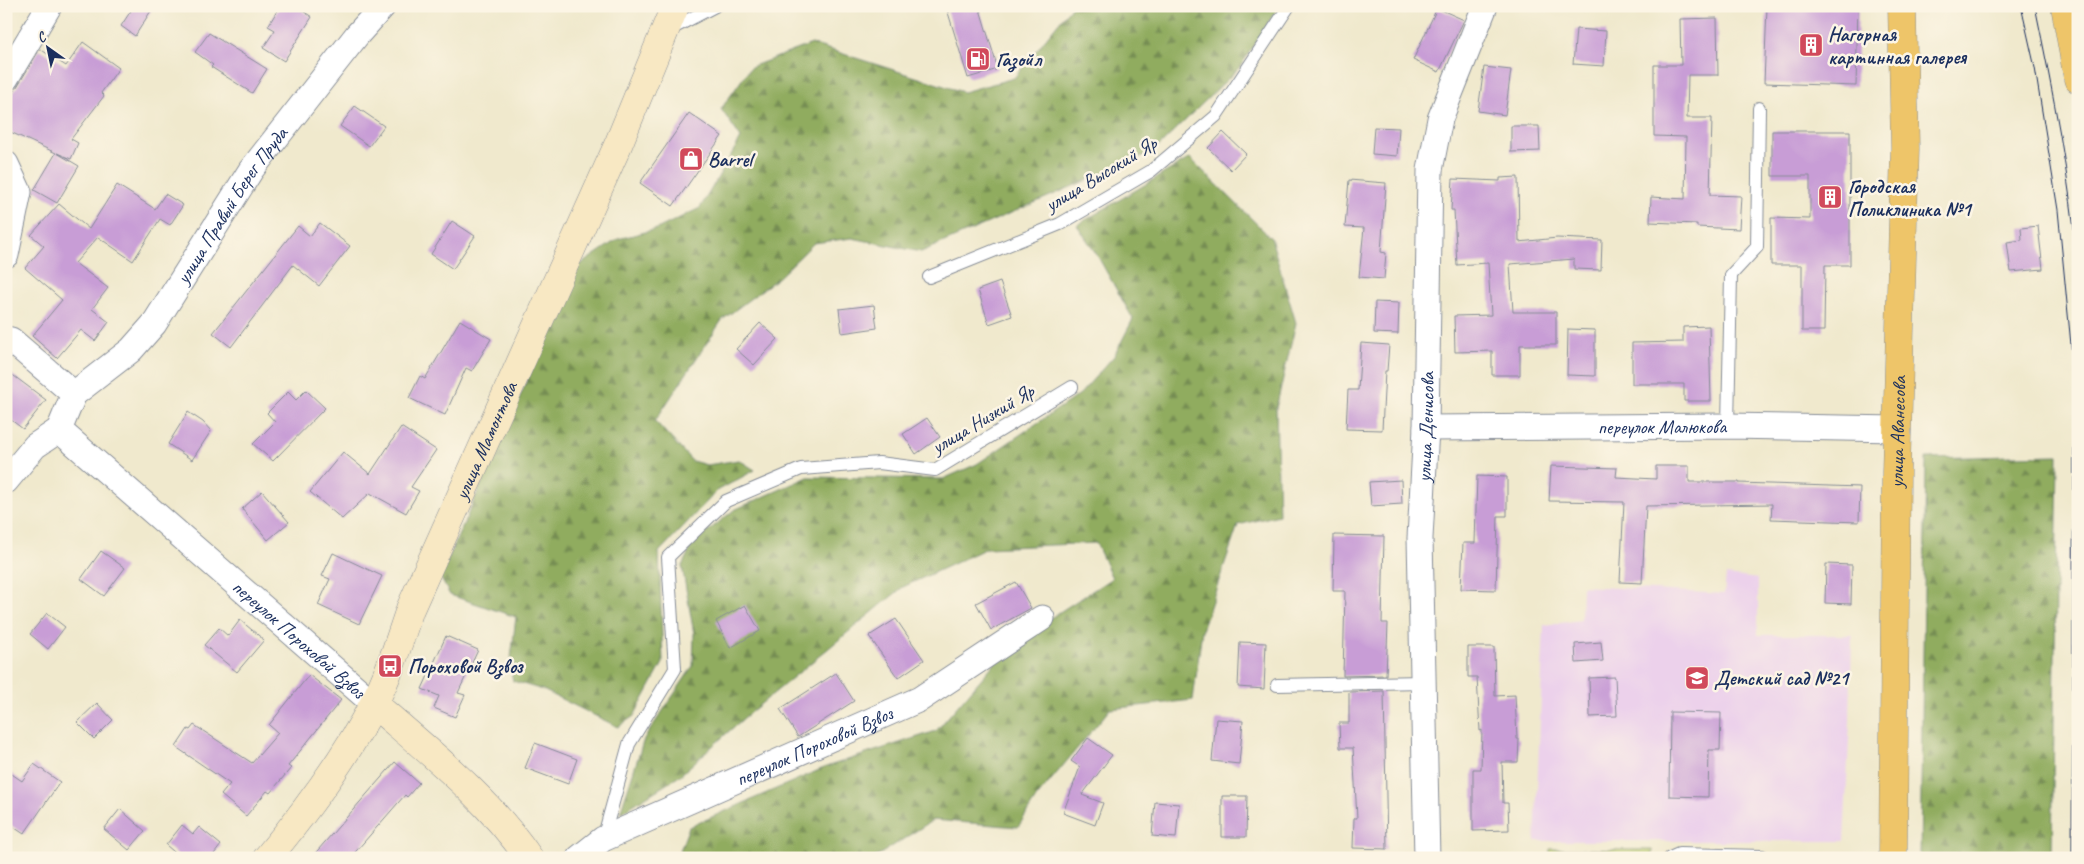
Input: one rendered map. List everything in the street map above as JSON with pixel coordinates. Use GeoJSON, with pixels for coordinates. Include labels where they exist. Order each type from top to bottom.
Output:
{"type":"FeatureCollection","features":[{"type":"Feature","properties":{"kind":"highway","name":"улица Аванесова"},"geometry":{"type":"LineString","coordinates":[[1893,858],[1897,429],[1905,148],[1902,6]]}},
{"type":"Feature","properties":{"kind":"highway"},"geometry":{"type":"LineString","coordinates":[[2065,6],[2077,72]]}},
{"type":"Feature","properties":{"kind":"main road","name":"улица Мамонтова"},"geometry":{"type":"LineString","coordinates":[[267,858],[342,759],[374,704],[410,610],[618,145],[675,6]]}},
{"type":"Feature","properties":{"kind":"main road","name":"переулок Пороховой Взвоз"},"geometry":{"type":"LineString","coordinates":[[374,704],[456,775],[514,836],[529,858]]}},
{"type":"Feature","properties":{"kind":"street"},"geometry":{"type":"LineString","coordinates":[[6,78],[49,6]]}},
{"type":"Feature","properties":{"kind":"street","name":"улица Правый Берег Пруда"},"geometry":{"type":"LineString","coordinates":[[59,430],[74,394],[131,350],[154,324],[250,170],[383,6]]}},
{"type":"Feature","properties":{"kind":"street","name":"улица Денисова"},"geometry":{"type":"LineString","coordinates":[[1427,858],[1420,538],[1426,428],[1430,170],[1440,119],[1485,6]]}},
{"type":"Feature","properties":{"kind":"street"},"geometry":{"type":"LineString","coordinates":[[6,164],[19,192],[6,255]]}},
{"type":"Feature","properties":{"kind":"street"},"geometry":{"type":"LineString","coordinates":[[8,334],[74,394]]}},
{"type":"Feature","properties":{"kind":"street","name":"переулок Малюкова"},"geometry":{"type":"LineString","coordinates":[[1426,428],[1728,426],[1897,429]]}},
{"type":"Feature","properties":{"kind":"street"},"geometry":{"type":"LineString","coordinates":[[6,481],[35,446],[59,430]]}},
{"type":"Feature","properties":{"kind":"street","name":"переулок Пороховой Взвоз"},"geometry":{"type":"LineString","coordinates":[[59,430],[374,704]]}},
{"type":"Feature","properties":{"kind":"street","name":"переулок Пороховой Взвоз"},"geometry":{"type":"LineString","coordinates":[[579,858],[603,839],[920,699],[1042,618]]}},
{"type":"Feature","properties":{"kind":"lane"},"geometry":{"type":"LineString","coordinates":[[665,32],[715,6]]}},
{"type":"Feature","properties":{"kind":"lane","name":"улица Высокий Яр"},"geometry":{"type":"LineString","coordinates":[[929,277],[1060,224],[1151,171],[1216,116],[1289,6]]}},
{"type":"Feature","properties":{"kind":"lane"},"geometry":{"type":"LineString","coordinates":[[1728,426],[1731,275],[1757,247],[1759,108]]}},
{"type":"Feature","properties":{"kind":"lane","name":"улица Низкий Яр"},"geometry":{"type":"LineString","coordinates":[[603,839],[629,744],[675,669],[668,557],[726,500],[801,469],[880,463],[935,470],[1072,387]]}},
{"type":"Feature","properties":{"kind":"lane"},"geometry":{"type":"LineString","coordinates":[[1277,685],[1423,682]]}},
{"type":"Feature","properties":{"kind":"lane"},"geometry":{"type":"LineString","coordinates":[[1670,858],[1679,854],[1762,856],[1766,858]]}},
{"type":"Feature","properties":{"kind":"shaded area","name":"Детский сад №21"},"geometry":{"type":"Polygon","coordinates":[[[1726,575],[1758,579],[1758,635],[1852,635],[1844,841],[1535,841],[1544,625],[1581,620],[1582,586],[1724,594],[1726,575]]]}},
{"type":"Feature","properties":{"kind":"green space"},"geometry":{"type":"Polygon","coordinates":[[[1072,6],[1279,6],[1240,67],[1154,151],[921,252],[852,238],[814,243],[779,277],[722,320],[655,421],[692,461],[707,465],[739,460],[755,470],[717,491],[659,552],[663,663],[634,716],[618,727],[543,690],[513,681],[510,666],[516,617],[450,595],[440,577],[578,266],[618,239],[657,229],[700,208],[741,138],[721,109],[751,67],[812,44],[963,92],[1014,78],[1072,6]]]}},
{"type":"Feature","properties":{"kind":"green space"},"geometry":{"type":"Polygon","coordinates":[[[1190,158],[1271,238],[1296,323],[1276,408],[1279,515],[1238,525],[1202,630],[1193,700],[1110,709],[1037,797],[1018,827],[933,820],[874,858],[680,858],[679,853],[689,827],[826,767],[936,731],[1012,643],[1112,578],[1096,543],[987,548],[903,587],[745,717],[678,777],[620,813],[644,739],[693,666],[694,634],[682,566],[693,543],[734,510],[808,477],[943,479],[977,464],[1080,394],[1114,356],[1133,319],[1097,255],[1077,225],[1190,158]]]}},
{"type":"Feature","properties":{"kind":"green space"},"geometry":{"type":"Polygon","coordinates":[[[2058,455],[2052,858],[1920,858],[1926,458],[2058,455]]]}},
{"type":"Feature","properties":{"kind":"green space"},"geometry":{"type":"Polygon","coordinates":[[[1550,849],[1652,850],[1652,858],[1550,858],[1550,849]]]}},
{"type":"Feature","properties":{"kind":"building"},"geometry":{"type":"Polygon","coordinates":[[[134,6],[154,6],[135,36],[121,26],[134,6]]]}},
{"type":"Feature","properties":{"kind":"building"},"geometry":{"type":"Polygon","coordinates":[[[280,6],[295,6],[312,17],[284,61],[263,48],[275,30],[268,26],[280,6]]]}},
{"type":"Feature","properties":{"kind":"building"},"geometry":{"type":"Polygon","coordinates":[[[946,6],[979,6],[998,69],[968,78],[946,6]]]}},
{"type":"Feature","properties":{"kind":"building","name":"Нагорная картинная галерея"},"geometry":{"type":"Polygon","coordinates":[[[1767,6],[1858,6],[1856,86],[1764,83],[1767,6]]]}},
{"type":"Feature","properties":{"kind":"building"},"geometry":{"type":"Polygon","coordinates":[[[1437,8],[1464,20],[1439,72],[1413,60],[1437,8]]]}},
{"type":"Feature","properties":{"kind":"building"},"geometry":{"type":"Polygon","coordinates":[[[1717,18],[1718,75],[1688,75],[1687,118],[1712,118],[1710,195],[1741,196],[1739,229],[1697,227],[1697,224],[1650,222],[1651,197],[1685,199],[1686,137],[1654,136],[1654,65],[1681,65],[1680,19],[1717,18]]]}},
{"type":"Feature","properties":{"kind":"building"},"geometry":{"type":"Polygon","coordinates":[[[1576,29],[1606,31],[1604,66],[1573,64],[1576,29]]]}},
{"type":"Feature","properties":{"kind":"building"},"geometry":{"type":"Polygon","coordinates":[[[209,33],[267,69],[252,93],[211,67],[213,65],[195,52],[209,33]]]}},
{"type":"Feature","properties":{"kind":"building"},"geometry":{"type":"Polygon","coordinates":[[[83,42],[119,68],[101,93],[104,96],[71,139],[78,143],[71,159],[57,153],[79,166],[57,203],[34,190],[56,153],[6,130],[6,115],[12,101],[9,100],[40,49],[66,66],[83,42]]]}},
{"type":"Feature","properties":{"kind":"building"},"geometry":{"type":"Polygon","coordinates":[[[1484,67],[1511,70],[1505,115],[1478,111],[1484,67]]]}},
{"type":"Feature","properties":{"kind":"building"},"geometry":{"type":"Polygon","coordinates":[[[355,106],[384,126],[369,146],[340,126],[355,106]]]}},
{"type":"Feature","properties":{"kind":"building"},"geometry":{"type":"Polygon","coordinates":[[[689,113],[722,136],[673,206],[640,183],[689,113]]]}},
{"type":"Feature","properties":{"kind":"building"},"geometry":{"type":"Polygon","coordinates":[[[1511,126],[1539,126],[1540,151],[1511,152],[1511,126]]]}},
{"type":"Feature","properties":{"kind":"building"},"geometry":{"type":"Polygon","coordinates":[[[1374,127],[1399,128],[1397,156],[1372,154],[1374,127]]]}},
{"type":"Feature","properties":{"kind":"building","name":"Городская Поликлиника №1"},"geometry":{"type":"Polygon","coordinates":[[[1772,131],[1850,131],[1850,265],[1825,265],[1824,331],[1802,331],[1802,265],[1771,265],[1771,218],[1810,219],[1810,176],[1772,176],[1772,131]]]}},
{"type":"Feature","properties":{"kind":"building"},"geometry":{"type":"Polygon","coordinates":[[[1223,132],[1246,154],[1231,170],[1208,148],[1223,132]]]}},
{"type":"Feature","properties":{"kind":"building"},"geometry":{"type":"Polygon","coordinates":[[[1518,177],[1519,242],[1557,238],[1602,240],[1601,270],[1574,269],[1574,259],[1510,264],[1513,312],[1556,312],[1556,345],[1520,345],[1520,375],[1492,375],[1492,351],[1455,352],[1454,316],[1491,315],[1488,263],[1457,265],[1454,210],[1451,210],[1453,179],[1500,181],[1500,178],[1518,177]]]}},
{"type":"Feature","properties":{"kind":"building"},"geometry":{"type":"Polygon","coordinates":[[[1349,180],[1386,183],[1381,252],[1386,253],[1384,279],[1359,277],[1364,228],[1345,227],[1349,180]]]}},
{"type":"Feature","properties":{"kind":"building"},"geometry":{"type":"Polygon","coordinates":[[[117,185],[155,209],[165,194],[183,205],[170,225],[160,219],[133,261],[98,237],[75,263],[108,288],[92,309],[109,322],[95,341],[81,330],[57,358],[32,336],[62,300],[25,268],[44,246],[31,235],[59,204],[89,229],[117,185]]]}},
{"type":"Feature","properties":{"kind":"building"},"geometry":{"type":"Polygon","coordinates":[[[452,221],[475,236],[453,269],[431,254],[452,221]]]}},
{"type":"Feature","properties":{"kind":"building"},"geometry":{"type":"Polygon","coordinates":[[[320,223],[350,246],[319,286],[293,265],[231,347],[213,333],[298,226],[310,236],[320,223]]]}},
{"type":"Feature","properties":{"kind":"building"},"geometry":{"type":"Polygon","coordinates":[[[2038,226],[2043,269],[2011,272],[2007,242],[2022,240],[2021,228],[2038,226]]]}},
{"type":"Feature","properties":{"kind":"building"},"geometry":{"type":"Polygon","coordinates":[[[1000,282],[1012,316],[989,324],[978,290],[1000,282]]]}},
{"type":"Feature","properties":{"kind":"building"},"geometry":{"type":"Polygon","coordinates":[[[1375,302],[1399,303],[1398,334],[1374,333],[1375,302]]]}},
{"type":"Feature","properties":{"kind":"building"},"geometry":{"type":"Polygon","coordinates":[[[874,305],[877,328],[842,333],[839,309],[874,305]]]}},
{"type":"Feature","properties":{"kind":"building"},"geometry":{"type":"Polygon","coordinates":[[[460,320],[491,339],[472,371],[466,368],[445,415],[409,398],[420,376],[425,379],[460,320]]]}},
{"type":"Feature","properties":{"kind":"building"},"geometry":{"type":"Polygon","coordinates":[[[760,323],[778,339],[754,365],[736,349],[760,323]]]}},
{"type":"Feature","properties":{"kind":"building"},"geometry":{"type":"Polygon","coordinates":[[[1709,326],[1711,401],[1684,401],[1684,384],[1632,384],[1632,343],[1683,342],[1683,327],[1709,326]]]}},
{"type":"Feature","properties":{"kind":"building"},"geometry":{"type":"Polygon","coordinates":[[[1568,329],[1595,330],[1595,376],[1567,375],[1568,329]]]}},
{"type":"Feature","properties":{"kind":"building"},"geometry":{"type":"Polygon","coordinates":[[[1361,343],[1389,345],[1387,371],[1385,371],[1382,430],[1346,429],[1348,390],[1358,390],[1361,343]]]}},
{"type":"Feature","properties":{"kind":"building"},"geometry":{"type":"Polygon","coordinates":[[[6,370],[46,400],[23,429],[6,416],[6,370]]]}},
{"type":"Feature","properties":{"kind":"building"},"geometry":{"type":"Polygon","coordinates":[[[306,390],[325,408],[273,461],[253,444],[275,422],[267,413],[288,392],[296,400],[306,390]]]}},
{"type":"Feature","properties":{"kind":"building"},"geometry":{"type":"Polygon","coordinates":[[[188,412],[203,422],[211,431],[192,460],[168,444],[188,412]]]}},
{"type":"Feature","properties":{"kind":"building"},"geometry":{"type":"Polygon","coordinates":[[[927,418],[940,437],[916,454],[903,434],[927,418]]]}},
{"type":"Feature","properties":{"kind":"building"},"geometry":{"type":"Polygon","coordinates":[[[401,427],[436,450],[411,487],[419,491],[406,513],[370,493],[342,519],[310,492],[343,452],[370,474],[401,427]]]}},
{"type":"Feature","properties":{"kind":"building"},"geometry":{"type":"Polygon","coordinates":[[[1551,466],[1617,468],[1616,477],[1656,479],[1656,466],[1689,466],[1689,482],[1860,487],[1859,522],[1771,519],[1772,504],[1646,506],[1642,583],[1620,582],[1624,502],[1549,501],[1551,466]]]}},
{"type":"Feature","properties":{"kind":"building"},"geometry":{"type":"Polygon","coordinates":[[[1477,476],[1507,477],[1507,516],[1498,516],[1496,590],[1461,589],[1463,543],[1475,543],[1477,476]]]}},
{"type":"Feature","properties":{"kind":"building"},"geometry":{"type":"Polygon","coordinates":[[[1401,480],[1402,504],[1371,506],[1369,482],[1401,480]]]}},
{"type":"Feature","properties":{"kind":"building"},"geometry":{"type":"Polygon","coordinates":[[[262,491],[289,522],[268,540],[242,509],[262,491]]]}},
{"type":"Feature","properties":{"kind":"building"},"geometry":{"type":"Polygon","coordinates":[[[1334,535],[1384,536],[1382,623],[1388,623],[1386,675],[1343,676],[1345,591],[1333,591],[1334,535]]]}},
{"type":"Feature","properties":{"kind":"building"},"geometry":{"type":"Polygon","coordinates":[[[101,551],[125,568],[104,596],[81,579],[101,551]]]}},
{"type":"Feature","properties":{"kind":"building"},"geometry":{"type":"Polygon","coordinates":[[[333,553],[382,576],[359,624],[318,605],[330,579],[322,576],[333,553]]]}},
{"type":"Feature","properties":{"kind":"building"},"geometry":{"type":"Polygon","coordinates":[[[1826,564],[1852,565],[1851,604],[1825,603],[1826,564]]]}},
{"type":"Feature","properties":{"kind":"building"},"geometry":{"type":"Polygon","coordinates":[[[1016,582],[1031,608],[991,630],[976,603],[1016,582]]]}},
{"type":"Feature","properties":{"kind":"building"},"geometry":{"type":"Polygon","coordinates":[[[745,605],[760,631],[730,648],[716,621],[745,605]]]}},
{"type":"Feature","properties":{"kind":"building"},"geometry":{"type":"Polygon","coordinates":[[[47,613],[65,627],[48,649],[30,634],[47,613]]]}},
{"type":"Feature","properties":{"kind":"building"},"geometry":{"type":"Polygon","coordinates":[[[896,619],[924,660],[898,678],[869,636],[896,619]]]}},
{"type":"Feature","properties":{"kind":"building"},"geometry":{"type":"Polygon","coordinates":[[[240,620],[264,640],[237,672],[204,645],[219,628],[228,636],[240,620]]]}},
{"type":"Feature","properties":{"kind":"building"},"geometry":{"type":"Polygon","coordinates":[[[446,636],[478,650],[458,693],[465,695],[455,717],[434,708],[439,696],[422,689],[446,636]]]}},
{"type":"Feature","properties":{"kind":"building"},"geometry":{"type":"Polygon","coordinates":[[[1240,642],[1266,643],[1264,689],[1238,687],[1240,642]]]}},
{"type":"Feature","properties":{"kind":"building"},"geometry":{"type":"Polygon","coordinates":[[[1601,642],[1603,661],[1576,663],[1575,644],[1601,642]]]}},
{"type":"Feature","properties":{"kind":"building"},"geometry":{"type":"Polygon","coordinates":[[[1468,647],[1494,647],[1495,696],[1515,695],[1517,739],[1519,739],[1518,762],[1502,762],[1503,803],[1508,803],[1509,830],[1473,831],[1473,769],[1481,769],[1482,730],[1480,731],[1477,677],[1468,677],[1468,647]]]}},
{"type":"Feature","properties":{"kind":"building"},"geometry":{"type":"Polygon","coordinates":[[[836,673],[854,701],[798,737],[780,709],[836,673]]]}},
{"type":"Feature","properties":{"kind":"building"},"geometry":{"type":"Polygon","coordinates":[[[309,675],[341,700],[288,766],[291,768],[270,793],[267,791],[246,816],[221,795],[230,784],[176,747],[188,729],[190,730],[194,725],[252,763],[278,733],[269,725],[309,675]]]}},
{"type":"Feature","properties":{"kind":"building"},"geometry":{"type":"Polygon","coordinates":[[[1615,677],[1617,716],[1590,717],[1589,678],[1615,677]]]}},
{"type":"Feature","properties":{"kind":"building"},"geometry":{"type":"Polygon","coordinates":[[[1384,691],[1387,849],[1353,848],[1354,818],[1357,818],[1353,748],[1340,748],[1339,723],[1349,723],[1349,692],[1384,691]]]}},
{"type":"Feature","properties":{"kind":"building"},"geometry":{"type":"Polygon","coordinates":[[[97,703],[113,720],[94,739],[77,722],[97,703]]]}},
{"type":"Feature","properties":{"kind":"building"},"geometry":{"type":"Polygon","coordinates":[[[1670,712],[1721,713],[1720,750],[1709,750],[1708,797],[1669,796],[1670,712]]]}},
{"type":"Feature","properties":{"kind":"building"},"geometry":{"type":"Polygon","coordinates":[[[1216,719],[1243,721],[1239,764],[1212,761],[1216,719]]]}},
{"type":"Feature","properties":{"kind":"building"},"geometry":{"type":"Polygon","coordinates":[[[1088,738],[1112,755],[1082,795],[1103,803],[1095,825],[1063,813],[1080,767],[1071,761],[1088,738]]]}},
{"type":"Feature","properties":{"kind":"building"},"geometry":{"type":"Polygon","coordinates":[[[535,743],[577,759],[568,784],[525,768],[535,743]]]}},
{"type":"Feature","properties":{"kind":"building"},"geometry":{"type":"Polygon","coordinates":[[[395,762],[419,783],[407,797],[405,795],[350,858],[311,858],[395,762]]]}},
{"type":"Feature","properties":{"kind":"building"},"geometry":{"type":"Polygon","coordinates":[[[34,764],[60,782],[24,834],[6,822],[6,770],[22,781],[34,764]]]}},
{"type":"Feature","properties":{"kind":"building"},"geometry":{"type":"Polygon","coordinates":[[[1222,796],[1247,796],[1246,837],[1222,837],[1222,796]]]}},
{"type":"Feature","properties":{"kind":"building"},"geometry":{"type":"Polygon","coordinates":[[[1155,802],[1179,804],[1176,838],[1152,836],[1155,802]]]}},
{"type":"Feature","properties":{"kind":"building"},"geometry":{"type":"Polygon","coordinates":[[[120,809],[145,831],[129,850],[104,829],[120,809]]]}},
{"type":"Feature","properties":{"kind":"building"},"geometry":{"type":"Polygon","coordinates":[[[182,825],[193,834],[199,827],[221,845],[211,858],[181,858],[166,845],[182,825]]]}},
{"type":"Feature","properties":{"kind":"tram line"},"geometry":{"type":"LineString","coordinates":[[2021,6],[2035,68],[2058,210],[2074,376],[2072,858]]}},
{"type":"Feature","properties":{"kind":"tram line"},"geometry":{"type":"LineString","coordinates":[[2035,6],[2066,169],[2078,267]]}},
{"type":"Feature","properties":{"kind":"place","name":"Нагорная картинная галерея"},"geometry":{"type":"Point","coordinates":[1811,45]}},
{"type":"Feature","properties":{"kind":"place","name":"Газойл"},"geometry":{"type":"Point","coordinates":[978,59]}},
{"type":"Feature","properties":{"kind":"place","name":"Barrel"},"geometry":{"type":"Point","coordinates":[691,159]}},
{"type":"Feature","properties":{"kind":"place","name":"Городская Поликлиника №1"},"geometry":{"type":"Point","coordinates":[1830,197]}},
{"type":"Feature","properties":{"kind":"place","name":"Пороховой Взвоз"},"geometry":{"type":"Point","coordinates":[390,666]}},
{"type":"Feature","properties":{"kind":"place","name":"Детский сад №21"},"geometry":{"type":"Point","coordinates":[1697,678]}}]}
